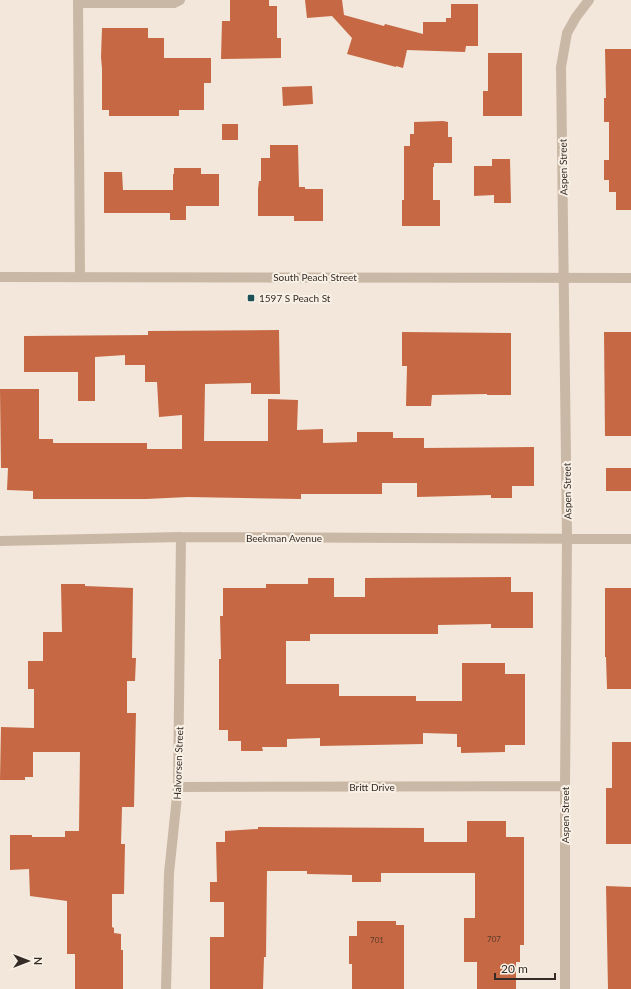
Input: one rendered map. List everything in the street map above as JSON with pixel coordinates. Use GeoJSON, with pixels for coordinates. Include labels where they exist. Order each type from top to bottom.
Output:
{"type":"FeatureCollection","features":[{"type":"Feature","properties":{"kind":"street"},"geometry":{"type":"LineString","coordinates":[[80,277],[78,1],[174,3],[180,0]]}},
{"type":"Feature","properties":{"kind":"street","name":"Aspen Street"},"geometry":{"type":"LineString","coordinates":[[565,989],[567,538],[561,67],[567,33],[576,17],[589,0]]}},
{"type":"Feature","properties":{"kind":"street","name":"South Peach Street"},"geometry":{"type":"LineString","coordinates":[[0,277],[631,278]]}},
{"type":"Feature","properties":{"kind":"street","name":"Beekman Avenue"},"geometry":{"type":"LineString","coordinates":[[0,541],[181,537],[631,539]]}},
{"type":"Feature","properties":{"kind":"street","name":"Halvorsen Street"},"geometry":{"type":"LineString","coordinates":[[166,989],[169,873],[178,787],[181,537]]}},
{"type":"Feature","properties":{"kind":"street","name":"Britt Drive"},"geometry":{"type":"LineString","coordinates":[[178,787],[565,786]]}},
{"type":"Feature","properties":{"kind":"building"},"geometry":{"type":"Polygon","coordinates":[[[230,0],[269,0],[269,6],[277,6],[277,38],[281,38],[281,58],[221,59],[222,21],[230,21],[230,0]]]}},
{"type":"Feature","properties":{"kind":"building"},"geometry":{"type":"Polygon","coordinates":[[[305,0],[342,0],[344,15],[384,26],[385,24],[423,34],[423,22],[446,22],[446,18],[451,18],[451,4],[478,4],[478,46],[466,46],[465,52],[407,50],[403,68],[347,54],[352,38],[332,16],[307,18],[305,0]]]}},
{"type":"Feature","properties":{"kind":"building"},"geometry":{"type":"Polygon","coordinates":[[[102,28],[148,28],[148,38],[164,38],[164,58],[211,58],[211,83],[204,83],[204,110],[179,110],[179,116],[109,116],[109,110],[102,110],[102,28]]]}},
{"type":"Feature","properties":{"kind":"building"},"geometry":{"type":"Polygon","coordinates":[[[605,49],[631,49],[631,210],[616,210],[616,192],[609,192],[609,180],[604,180],[604,160],[609,160],[609,122],[604,122],[604,98],[606,98],[605,49]]]}},
{"type":"Feature","properties":{"kind":"building"},"geometry":{"type":"Polygon","coordinates":[[[488,53],[522,53],[522,116],[483,116],[483,91],[488,91],[488,53]]]}},
{"type":"Feature","properties":{"kind":"building"},"geometry":{"type":"Polygon","coordinates":[[[312,86],[313,104],[283,106],[282,87],[312,86]]]}},
{"type":"Feature","properties":{"kind":"building"},"geometry":{"type":"Polygon","coordinates":[[[414,122],[448,122],[448,137],[452,137],[452,163],[434,163],[433,167],[433,200],[440,200],[440,226],[402,226],[402,200],[404,200],[404,146],[410,146],[410,134],[414,134],[414,122]]]}},
{"type":"Feature","properties":{"kind":"building"},"geometry":{"type":"Polygon","coordinates":[[[222,124],[238,124],[238,140],[222,140],[222,124]]]}},
{"type":"Feature","properties":{"kind":"building"},"geometry":{"type":"Polygon","coordinates":[[[270,145],[298,145],[299,187],[305,187],[305,189],[323,189],[323,221],[294,221],[294,216],[258,216],[258,189],[259,181],[261,181],[261,158],[270,158],[270,145]]]}},
{"type":"Feature","properties":{"kind":"building"},"geometry":{"type":"Polygon","coordinates":[[[492,159],[510,159],[511,203],[494,203],[494,195],[474,196],[474,166],[492,166],[492,159]]]}},
{"type":"Feature","properties":{"kind":"building"},"geometry":{"type":"Polygon","coordinates":[[[174,168],[201,168],[201,174],[219,174],[219,206],[186,206],[186,220],[170,220],[170,213],[104,213],[104,172],[122,172],[123,190],[173,190],[174,168]]]}},
{"type":"Feature","properties":{"kind":"building"},"geometry":{"type":"Polygon","coordinates":[[[279,330],[280,394],[251,394],[251,383],[205,384],[204,441],[268,441],[268,399],[298,400],[297,430],[323,429],[323,443],[357,442],[357,432],[393,432],[393,438],[424,438],[424,448],[534,447],[534,486],[512,486],[512,498],[491,498],[491,495],[417,497],[417,483],[382,483],[382,494],[301,494],[301,499],[188,497],[146,499],[33,499],[33,491],[7,490],[8,468],[1,468],[0,389],[39,389],[39,439],[53,439],[53,443],[147,443],[147,449],[182,449],[182,415],[159,417],[157,382],[145,382],[145,365],[125,365],[125,355],[95,357],[95,401],[78,401],[78,372],[24,372],[24,336],[148,335],[148,331],[279,330]]]}},
{"type":"Feature","properties":{"kind":"building"},"geometry":{"type":"Polygon","coordinates":[[[402,332],[511,333],[511,395],[432,395],[431,406],[406,406],[407,366],[402,366],[402,332]]]}},
{"type":"Feature","properties":{"kind":"building"},"geometry":{"type":"Polygon","coordinates":[[[604,332],[631,332],[631,436],[605,436],[604,332]]]}},
{"type":"Feature","properties":{"kind":"building"},"geometry":{"type":"Polygon","coordinates":[[[606,468],[631,468],[631,491],[606,491],[606,468]]]}},
{"type":"Feature","properties":{"kind":"building"},"geometry":{"type":"Polygon","coordinates":[[[511,577],[511,592],[533,592],[533,628],[491,628],[491,624],[438,625],[438,634],[310,634],[310,641],[286,641],[286,684],[339,684],[339,696],[416,696],[416,701],[462,701],[462,663],[505,663],[505,674],[525,674],[525,745],[505,745],[505,752],[461,753],[461,747],[457,747],[457,734],[423,733],[423,744],[320,746],[320,738],[287,739],[287,747],[262,747],[263,751],[241,751],[241,741],[228,741],[228,730],[219,730],[219,659],[221,659],[220,616],[223,616],[223,588],[266,588],[266,584],[308,584],[308,578],[334,578],[334,597],[365,597],[365,578],[511,577]]]}},
{"type":"Feature","properties":{"kind":"building"},"geometry":{"type":"Polygon","coordinates":[[[61,584],[85,584],[85,586],[133,588],[132,658],[136,658],[135,681],[127,681],[127,713],[136,713],[134,807],[122,807],[121,844],[125,844],[124,894],[112,894],[112,927],[114,928],[114,933],[121,934],[121,950],[123,950],[123,989],[75,989],[75,954],[67,954],[67,901],[30,896],[29,869],[10,870],[10,835],[65,837],[65,831],[79,831],[80,752],[33,752],[33,777],[25,777],[25,780],[0,780],[1,727],[34,728],[34,689],[28,689],[28,661],[43,661],[43,632],[62,632],[61,584]]]}},
{"type":"Feature","properties":{"kind":"building"},"geometry":{"type":"Polygon","coordinates":[[[605,588],[631,588],[631,689],[607,689],[605,657],[605,588]]]}},
{"type":"Feature","properties":{"kind":"building"},"geometry":{"type":"Polygon","coordinates":[[[612,742],[631,742],[631,844],[606,844],[606,788],[612,788],[612,742]]]}},
{"type":"Feature","properties":{"kind":"building"},"geometry":{"type":"Polygon","coordinates":[[[467,821],[506,821],[506,837],[524,837],[524,945],[520,945],[520,962],[516,962],[516,989],[477,989],[477,962],[464,962],[464,918],[475,918],[475,873],[381,873],[381,882],[352,882],[352,875],[307,874],[307,871],[267,871],[266,957],[264,957],[263,989],[210,989],[210,937],[224,937],[224,902],[210,902],[210,882],[217,882],[216,842],[225,842],[225,831],[258,829],[258,827],[424,828],[424,842],[467,842],[467,821]]]}},
{"type":"Feature","properties":{"kind":"building"},"geometry":{"type":"Polygon","coordinates":[[[606,886],[631,887],[631,989],[608,989],[606,886]]]}},
{"type":"Feature","properties":{"kind":"building"},"geometry":{"type":"Polygon","coordinates":[[[357,921],[396,921],[396,925],[404,925],[404,989],[352,989],[352,964],[349,964],[349,936],[357,936],[357,921]]]}},
{"type":"Feature","properties":{"kind":"place","name":"1597 S Peach St"},"geometry":{"type":"Point","coordinates":[251,298]}}]}
